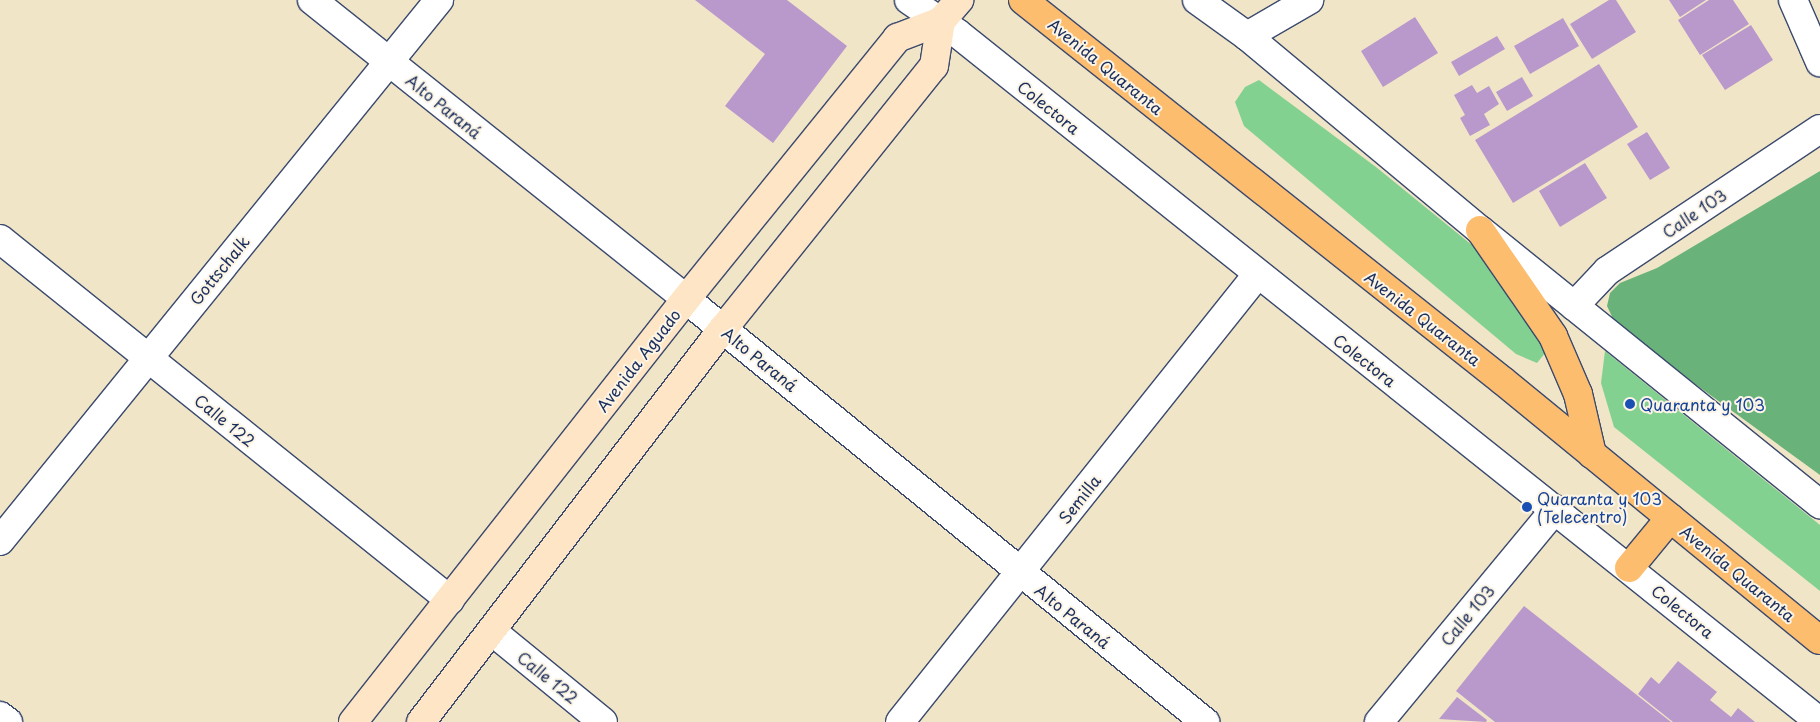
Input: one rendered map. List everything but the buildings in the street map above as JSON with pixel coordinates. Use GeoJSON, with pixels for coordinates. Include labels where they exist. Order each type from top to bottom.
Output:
{"type":"FeatureCollection","features":[{"type":"Feature","properties":{"kind":"highway","name":"Avenida Quaranta"},"geometry":{"type":"LineString","coordinates":[[1023,0],[1592,454],[1820,640]]}},
{"type":"Feature","properties":{"kind":"highway"},"geometry":{"type":"LineString","coordinates":[[1480,230],[1553,336],[1578,394],[1592,454]]}},
{"type":"Feature","properties":{"kind":"highway"},"geometry":{"type":"LineString","coordinates":[[1629,568],[1670,518]]}},
{"type":"Feature","properties":{"kind":"main road","name":"Avenida Aguado"},"geometry":{"type":"LineString","coordinates":[[353,722],[686,299],[897,38],[940,21],[959,0]]}},
{"type":"Feature","properties":{"kind":"main road"},"geometry":{"type":"LineString","coordinates":[[422,722],[723,329],[934,66],[940,21]]}},
{"type":"Feature","properties":{"kind":"street","name":"Alto Paraná"},"geometry":{"type":"LineString","coordinates":[[312,0],[686,299],[1205,722]]}},
{"type":"Feature","properties":{"kind":"street","name":"Gottschalk"},"geometry":{"type":"LineString","coordinates":[[0,541],[439,0]]}},
{"type":"Feature","properties":{"kind":"street","name":"Colectora"},"geometry":{"type":"LineString","coordinates":[[910,0],[940,21],[1820,722]]}},
{"type":"Feature","properties":{"kind":"street"},"geometry":{"type":"LineString","coordinates":[[1197,0],[1247,36],[1480,230],[1820,504]]}},
{"type":"Feature","properties":{"kind":"street"},"geometry":{"type":"LineString","coordinates":[[1247,36],[1309,0]]}},
{"type":"Feature","properties":{"kind":"street"},"geometry":{"type":"LineString","coordinates":[[1793,0],[1820,62]]}},
{"type":"Feature","properties":{"kind":"street","name":"Calle 103"},"geometry":{"type":"LineString","coordinates":[[1574,306],[1607,271],[1820,129]]}},
{"type":"Feature","properties":{"kind":"street","name":"Calle 122"},"geometry":{"type":"LineString","coordinates":[[0,239],[450,600]]}},
{"type":"Feature","properties":{"kind":"street","name":"Semilla"},"geometry":{"type":"LineString","coordinates":[[900,722],[1257,275]]}},
{"type":"Feature","properties":{"kind":"street","name":"Calle 103"},"geometry":{"type":"LineString","coordinates":[[1379,722],[1555,509]]}},
{"type":"Feature","properties":{"kind":"street","name":"Calle 122"},"geometry":{"type":"LineString","coordinates":[[492,632],[603,722]]}},
{"type":"Feature","properties":{"kind":"street"},"geometry":{"type":"LineString","coordinates":[[0,716],[8,722]]}},
{"type":"Feature","properties":{"kind":"green space"},"geometry":{"type":"Polygon","coordinates":[[[1259,80],[1376,167],[1483,254],[1531,323],[1545,353],[1537,363],[1516,354],[1244,126],[1235,102],[1245,87],[1259,80]]]}},
{"type":"Feature","properties":{"kind":"green space"},"geometry":{"type":"Polygon","coordinates":[[[1820,171],[1820,475],[1625,333],[1615,323],[1607,306],[1610,293],[1620,283],[1657,268],[1820,171]]]}},
{"type":"Feature","properties":{"kind":"green space"},"geometry":{"type":"Polygon","coordinates":[[[1605,351],[1820,525],[1820,591],[1614,427],[1601,383],[1605,351]]]}},
{"type":"Feature","properties":{"kind":"place","name":"Quaranta y 103"},"geometry":{"type":"Point","coordinates":[1630,404]}},
{"type":"Feature","properties":{"kind":"place","name":"Quaranta y 103 (Telecentro)"},"geometry":{"type":"Point","coordinates":[1527,507]}}]}
